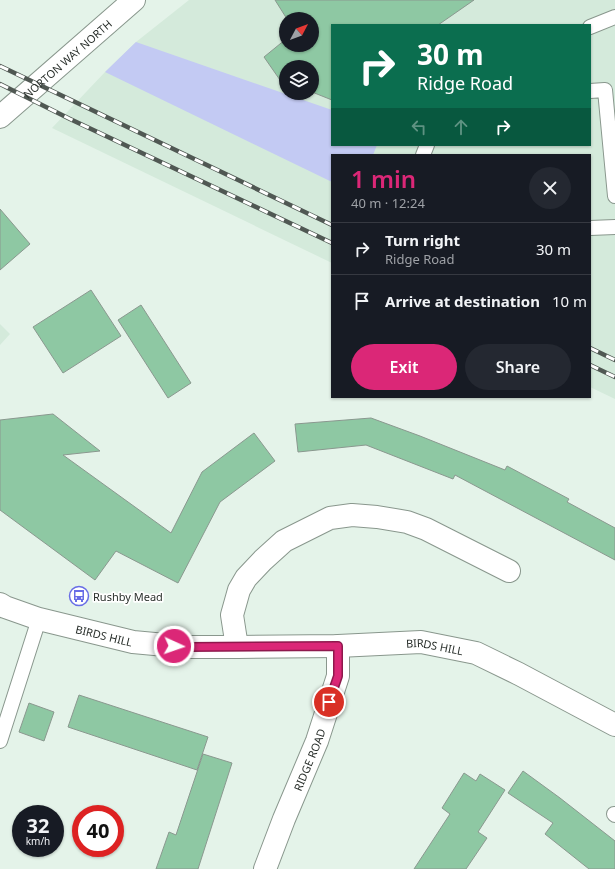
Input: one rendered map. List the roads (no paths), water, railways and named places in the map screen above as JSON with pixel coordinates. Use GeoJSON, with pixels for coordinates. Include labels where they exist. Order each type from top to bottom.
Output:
{"type":"FeatureCollection","features":[{"type":"Feature","properties":{"kind":"street","name":"NORTON WAY NORTH"},"geometry":{"type":"LineString","coordinates":[[0,117],[134,0]]}},
{"type":"Feature","properties":{"kind":"street"},"geometry":{"type":"LineString","coordinates":[[237,647],[232,615],[239,590],[246,578],[284,541],[330,518],[352,515],[378,516],[407,522],[426,529],[509,571]]}},
{"type":"Feature","properties":{"kind":"street","name":"BIRDS HILL"},"geometry":{"type":"LineString","coordinates":[[0,604],[39,619],[133,642],[187,647],[338,646],[421,642],[476,653],[615,725]]}},
{"type":"Feature","properties":{"kind":"street","name":"RIDGE ROAD"},"geometry":{"type":"LineString","coordinates":[[265,869],[284,819],[317,741],[338,676],[338,646]]}},
{"type":"Feature","properties":{"kind":"lane"},"geometry":{"type":"LineString","coordinates":[[591,27],[615,17]]}},
{"type":"Feature","properties":{"kind":"lane"},"geometry":{"type":"LineString","coordinates":[[591,91],[605,90],[615,196]]}},
{"type":"Feature","properties":{"kind":"lane"},"geometry":{"type":"LineString","coordinates":[[591,228],[615,226]]}},
{"type":"Feature","properties":{"kind":"lane"},"geometry":{"type":"LineString","coordinates":[[0,741],[39,619]]}},
{"type":"Feature","properties":{"kind":"railway"},"geometry":{"type":"LineString","coordinates":[[0,66],[331,225]]}},
{"type":"Feature","properties":{"kind":"railway"},"geometry":{"type":"LineString","coordinates":[[0,84],[70,119],[331,243]]}},
{"type":"Feature","properties":{"kind":"railway"},"geometry":{"type":"LineString","coordinates":[[591,348],[615,360]]}},
{"type":"Feature","properties":{"kind":"railway"},"geometry":{"type":"LineString","coordinates":[[591,365],[615,377]]}},
{"type":"Feature","properties":{"kind":"place","name":"Rushby Mead"},"geometry":{"type":"Point","coordinates":[79,596]}}]}
